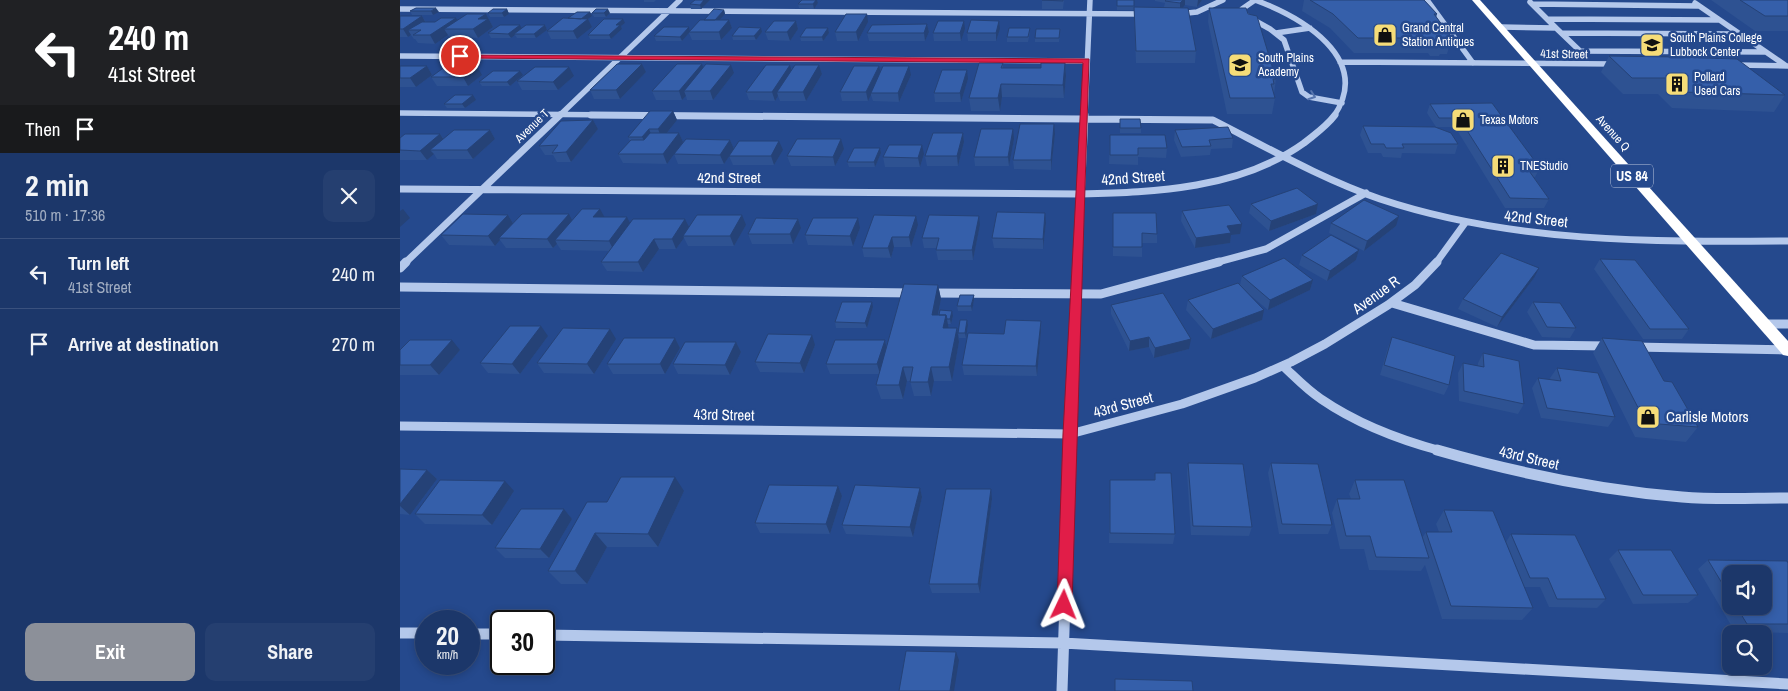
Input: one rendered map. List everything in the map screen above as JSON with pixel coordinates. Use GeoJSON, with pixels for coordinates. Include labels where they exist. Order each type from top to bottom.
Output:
{"type":"FeatureCollection","features":[{"type":"Feature","properties":{"kind":"highway","name":"Avenue Q"},"geometry":{"type":"LineString","coordinates":[[1476,0],[1787,350]]}},
{"type":"Feature","properties":{"kind":"street","name":"Avenue T"},"geometry":{"type":"LineString","coordinates":[[400,268],[680,0]]}},
{"type":"Feature","properties":{"kind":"street"},"geometry":{"type":"LineString","coordinates":[[1062,691],[1075,294],[1090,0]]}},
{"type":"Feature","properties":{"kind":"street"},"geometry":{"type":"LineString","coordinates":[[1166,14],[1198,12],[1223,0]]}},
{"type":"Feature","properties":{"kind":"street"},"geometry":{"type":"LineString","coordinates":[[400,114],[1213,120],[1285,156],[1300,148],[1332,121],[1342,103],[1345,88],[1340,62],[1324,40],[1310,28],[1287,14],[1255,0],[1242,8],[1244,14],[1284,40],[1302,92],[1309,97],[1342,103]]}},
{"type":"Feature","properties":{"kind":"street"},"geometry":{"type":"LineString","coordinates":[[1427,0],[1473,63]]}},
{"type":"Feature","properties":{"kind":"street"},"geometry":{"type":"LineString","coordinates":[[1690,0],[1787,66]]}},
{"type":"Feature","properties":{"kind":"street"},"geometry":{"type":"LineString","coordinates":[[1530,2],[1698,6]]}},
{"type":"Feature","properties":{"kind":"street"},"geometry":{"type":"LineString","coordinates":[[1530,2],[1580,51],[1766,52]]}},
{"type":"Feature","properties":{"kind":"street"},"geometry":{"type":"LineString","coordinates":[[400,9],[1147,14]]}},
{"type":"Feature","properties":{"kind":"street"},"geometry":{"type":"LineString","coordinates":[[1547,18],[1719,20]]}},
{"type":"Feature","properties":{"kind":"street"},"geometry":{"type":"LineString","coordinates":[[1501,27],[1556,28]]}},
{"type":"Feature","properties":{"kind":"street"},"geometry":{"type":"LineString","coordinates":[[1276,34],[1310,28]]}},
{"type":"Feature","properties":{"kind":"street"},"geometry":{"type":"LineString","coordinates":[[1562,33],[1740,34]]}},
{"type":"Feature","properties":{"kind":"street"},"geometry":{"type":"LineString","coordinates":[[400,56],[1086,60]]}},
{"type":"Feature","properties":{"kind":"street","name":"41st Street"},"geometry":{"type":"LineString","coordinates":[[1340,62],[1620,64]]}},
{"type":"Feature","properties":{"kind":"street"},"geometry":{"type":"LineString","coordinates":[[1727,65],[1787,66]]}},
{"type":"Feature","properties":{"kind":"street","name":"42nd Street"},"geometry":{"type":"LineString","coordinates":[[400,189],[1133,193],[1181,188],[1230,178],[1285,156],[1366,193],[1465,223],[1531,234],[1584,238],[1788,241]]}},
{"type":"Feature","properties":{"kind":"street"},"geometry":{"type":"LineString","coordinates":[[400,287],[1101,294],[1266,249],[1366,193]]}},
{"type":"Feature","properties":{"kind":"street","name":"Avenue R"},"geometry":{"type":"LineString","coordinates":[[1283,366],[1335,339],[1392,303],[1431,268],[1465,223]]}},
{"type":"Feature","properties":{"kind":"street"},"geometry":{"type":"LineString","coordinates":[[1392,303],[1534,345],[1787,350]]}},
{"type":"Feature","properties":{"kind":"street"},"geometry":{"type":"LineString","coordinates":[[1764,324],[1788,324]]}},
{"type":"Feature","properties":{"kind":"street","name":"43rd Street"},"geometry":{"type":"LineString","coordinates":[[400,426],[1070,434],[1137,419],[1224,390],[1283,366],[1320,399],[1358,420],[1419,444],[1488,465],[1572,483],[1683,497],[1788,498]]}},
{"type":"Feature","properties":{"kind":"street"},"geometry":{"type":"LineString","coordinates":[[400,633],[415,633]]}},
{"type":"Feature","properties":{"kind":"street"},"geometry":{"type":"LineString","coordinates":[[555,635],[1063,643],[1788,684]]}},
{"type":"Feature","properties":{"kind":"building"},"geometry":{"type":"Polygon","coordinates":[[[695,0],[704,0],[700,5],[690,4],[695,0]]]}},
{"type":"Feature","properties":{"kind":"building"},"geometry":{"type":"Polygon","coordinates":[[[802,0],[816,0],[813,4],[798,4],[802,0]]]}},
{"type":"Feature","properties":{"kind":"building"},"geometry":{"type":"Polygon","coordinates":[[[1117,0],[1134,0],[1134,6],[1117,6],[1117,0]]]}},
{"type":"Feature","properties":{"kind":"building"},"geometry":{"type":"Polygon","coordinates":[[[1166,0],[1183,0],[1180,3],[1166,0]]]}},
{"type":"Feature","properties":{"kind":"building"},"geometry":{"type":"Polygon","coordinates":[[[1310,0],[1424,0],[1437,14],[1434,14],[1452,38],[1435,40],[1433,38],[1358,38],[1333,14],[1310,0]]]}},
{"type":"Feature","properties":{"kind":"building"},"geometry":{"type":"Polygon","coordinates":[[[1740,0],[1788,0],[1788,16],[1765,16],[1740,0]]]}},
{"type":"Feature","properties":{"kind":"building"},"geometry":{"type":"Polygon","coordinates":[[[1134,7],[1188,8],[1196,51],[1136,51],[1134,7]]]}},
{"type":"Feature","properties":{"kind":"building"},"geometry":{"type":"Polygon","coordinates":[[[416,8],[436,8],[431,11],[410,11],[416,8]]]}},
{"type":"Feature","properties":{"kind":"building","name":"South Plains Academy"},"geometry":{"type":"Polygon","coordinates":[[[1209,8],[1246,8],[1248,14],[1257,16],[1276,79],[1273,79],[1274,84],[1271,84],[1275,98],[1230,98],[1209,8]]]}},
{"type":"Feature","properties":{"kind":"building"},"geometry":{"type":"Polygon","coordinates":[[[493,9],[507,9],[502,13],[488,13],[493,9]]]}},
{"type":"Feature","properties":{"kind":"building"},"geometry":{"type":"Polygon","coordinates":[[[596,9],[608,9],[604,13],[592,13],[596,9]]]}},
{"type":"Feature","properties":{"kind":"building"},"geometry":{"type":"Polygon","coordinates":[[[714,9],[724,10],[715,20],[704,20],[714,9]]]}},
{"type":"Feature","properties":{"kind":"building"},"geometry":{"type":"Polygon","coordinates":[[[577,12],[590,12],[581,19],[568,18],[577,12]]]}},
{"type":"Feature","properties":{"kind":"building"},"geometry":{"type":"Polygon","coordinates":[[[467,14],[486,14],[478,19],[488,19],[473,29],[444,29],[467,14]]]}},
{"type":"Feature","properties":{"kind":"building"},"geometry":{"type":"Polygon","coordinates":[[[846,14],[867,14],[856,32],[835,32],[846,14]]]}},
{"type":"Feature","properties":{"kind":"building"},"geometry":{"type":"Polygon","coordinates":[[[400,16],[422,16],[403,29],[400,29],[400,16]]]}},
{"type":"Feature","properties":{"kind":"building"},"geometry":{"type":"Polygon","coordinates":[[[441,18],[456,18],[430,35],[413,35],[421,30],[408,30],[422,22],[435,22],[441,18]]]}},
{"type":"Feature","properties":{"kind":"building"},"geometry":{"type":"Polygon","coordinates":[[[563,18],[588,19],[573,31],[547,31],[563,18]]]}},
{"type":"Feature","properties":{"kind":"building"},"geometry":{"type":"Polygon","coordinates":[[[604,19],[623,19],[616,25],[620,25],[609,35],[588,35],[604,19]]]}},
{"type":"Feature","properties":{"kind":"building"},"geometry":{"type":"Polygon","coordinates":[[[700,20],[729,20],[719,32],[689,32],[700,20]]]}},
{"type":"Feature","properties":{"kind":"building"},"geometry":{"type":"Polygon","coordinates":[[[971,20],[999,21],[996,33],[967,33],[971,20]]]}},
{"type":"Feature","properties":{"kind":"building"},"geometry":{"type":"Polygon","coordinates":[[[774,21],[796,21],[787,32],[765,32],[774,21]]]}},
{"type":"Feature","properties":{"kind":"building"},"geometry":{"type":"Polygon","coordinates":[[[938,21],[964,21],[960,33],[933,33],[938,21]]]}},
{"type":"Feature","properties":{"kind":"building"},"geometry":{"type":"Polygon","coordinates":[[[927,24],[924,33],[867,33],[872,25],[927,24]]]}},
{"type":"Feature","properties":{"kind":"building"},"geometry":{"type":"Polygon","coordinates":[[[500,25],[520,25],[508,34],[488,33],[500,25]]]}},
{"type":"Feature","properties":{"kind":"building"},"geometry":{"type":"Polygon","coordinates":[[[526,25],[545,25],[534,34],[514,34],[526,25]]]}},
{"type":"Feature","properties":{"kind":"building"},"geometry":{"type":"Polygon","coordinates":[[[664,27],[689,27],[680,37],[654,36],[664,27]]]}},
{"type":"Feature","properties":{"kind":"building"},"geometry":{"type":"Polygon","coordinates":[[[739,27],[761,28],[754,36],[732,36],[739,27]]]}},
{"type":"Feature","properties":{"kind":"building"},"geometry":{"type":"Polygon","coordinates":[[[806,28],[828,28],[822,37],[800,37],[806,28]]]}},
{"type":"Feature","properties":{"kind":"building"},"geometry":{"type":"Polygon","coordinates":[[[1009,28],[1030,28],[1028,37],[1007,37],[1009,28]]]}},
{"type":"Feature","properties":{"kind":"building"},"geometry":{"type":"Polygon","coordinates":[[[1036,29],[1060,29],[1059,38],[1035,38],[1036,29]]]}},
{"type":"Feature","properties":{"kind":"building"},"geometry":{"type":"Polygon","coordinates":[[[1609,56],[1737,59],[1785,95],[1682,92],[1667,78],[1632,78],[1609,56]]]}},
{"type":"Feature","properties":{"kind":"building"},"geometry":{"type":"Polygon","coordinates":[[[979,63],[1003,63],[1001,68],[1041,68],[1041,63],[1065,63],[1063,85],[1001,84],[998,98],[969,98],[979,63]]]}},
{"type":"Feature","properties":{"kind":"building"},"geometry":{"type":"Polygon","coordinates":[[[617,64],[642,64],[616,90],[590,90],[617,64]]]}},
{"type":"Feature","properties":{"kind":"building"},"geometry":{"type":"Polygon","coordinates":[[[677,64],[702,64],[679,91],[652,91],[677,64]]]}},
{"type":"Feature","properties":{"kind":"building"},"geometry":{"type":"Polygon","coordinates":[[[706,64],[731,65],[710,91],[684,91],[706,64]]]}},
{"type":"Feature","properties":{"kind":"building"},"geometry":{"type":"Polygon","coordinates":[[[766,65],[790,65],[772,92],[746,92],[766,65]]]}},
{"type":"Feature","properties":{"kind":"building"},"geometry":{"type":"Polygon","coordinates":[[[795,65],[819,65],[803,92],[777,92],[795,65]]]}},
{"type":"Feature","properties":{"kind":"building"},"geometry":{"type":"Polygon","coordinates":[[[400,66],[427,66],[410,78],[400,78],[400,66]]]}},
{"type":"Feature","properties":{"kind":"building"},"geometry":{"type":"Polygon","coordinates":[[[446,66],[477,66],[463,77],[431,77],[446,66]]]}},
{"type":"Feature","properties":{"kind":"building"},"geometry":{"type":"Polygon","coordinates":[[[854,66],[879,66],[866,92],[840,92],[854,66]]]}},
{"type":"Feature","properties":{"kind":"building"},"geometry":{"type":"Polygon","coordinates":[[[883,66],[909,66],[898,93],[871,93],[883,66]]]}},
{"type":"Feature","properties":{"kind":"building"},"geometry":{"type":"Polygon","coordinates":[[[535,67],[569,67],[553,82],[517,81],[535,67]]]}},
{"type":"Feature","properties":{"kind":"building"},"geometry":{"type":"Polygon","coordinates":[[[942,70],[967,70],[960,93],[934,93],[942,70]]]}},
{"type":"Feature","properties":{"kind":"building"},"geometry":{"type":"Polygon","coordinates":[[[493,71],[520,71],[507,82],[479,82],[493,71]]]}},
{"type":"Feature","properties":{"kind":"building"},"geometry":{"type":"Polygon","coordinates":[[[455,95],[473,95],[462,104],[444,104],[455,95]]]}},
{"type":"Feature","properties":{"kind":"building"},"geometry":{"type":"Polygon","coordinates":[[[1492,103],[1540,168],[1527,168],[1549,199],[1510,198],[1459,118],[1439,118],[1430,104],[1492,103]]]}},
{"type":"Feature","properties":{"kind":"building"},"geometry":{"type":"Polygon","coordinates":[[[650,111],[673,111],[658,129],[649,129],[642,137],[628,137],[650,111]]]}},
{"type":"Feature","properties":{"kind":"building"},"geometry":{"type":"Polygon","coordinates":[[[1120,119],[1140,119],[1141,128],[1120,128],[1120,119]]]}},
{"type":"Feature","properties":{"kind":"building"},"geometry":{"type":"Polygon","coordinates":[[[593,120],[566,152],[552,153],[558,145],[539,146],[561,121],[593,120]]]}},
{"type":"Feature","properties":{"kind":"building"},"geometry":{"type":"Polygon","coordinates":[[[1020,124],[1054,124],[1051,160],[1013,160],[1020,124]]]}},
{"type":"Feature","properties":{"kind":"building"},"geometry":{"type":"Polygon","coordinates":[[[1363,126],[1435,127],[1451,133],[1458,144],[1402,144],[1404,148],[1386,148],[1384,144],[1371,144],[1363,126]]]}},
{"type":"Feature","properties":{"kind":"building"},"geometry":{"type":"Polygon","coordinates":[[[1228,127],[1233,138],[1209,140],[1211,146],[1182,147],[1175,130],[1228,127]]]}},
{"type":"Feature","properties":{"kind":"building"},"geometry":{"type":"Polygon","coordinates":[[[981,129],[1013,129],[1008,157],[974,157],[981,129]]]}},
{"type":"Feature","properties":{"kind":"building"},"geometry":{"type":"Polygon","coordinates":[[[454,130],[490,130],[467,150],[430,150],[454,130]]]}},
{"type":"Feature","properties":{"kind":"building"},"geometry":{"type":"Polygon","coordinates":[[[650,133],[679,133],[663,154],[618,154],[631,140],[644,140],[650,133]]]}},
{"type":"Feature","properties":{"kind":"building"},"geometry":{"type":"Polygon","coordinates":[[[933,133],[963,133],[957,156],[925,156],[933,133]]]}},
{"type":"Feature","properties":{"kind":"building"},"geometry":{"type":"Polygon","coordinates":[[[405,134],[440,134],[420,151],[400,150],[400,138],[405,134]]]}},
{"type":"Feature","properties":{"kind":"building"},"geometry":{"type":"Polygon","coordinates":[[[1110,135],[1165,135],[1167,148],[1138,148],[1138,155],[1110,155],[1110,135]]]}},
{"type":"Feature","properties":{"kind":"building"},"geometry":{"type":"Polygon","coordinates":[[[686,139],[730,140],[720,155],[674,154],[686,139]]]}},
{"type":"Feature","properties":{"kind":"building"},"geometry":{"type":"Polygon","coordinates":[[[797,139],[841,139],[833,157],[787,156],[797,139]]]}},
{"type":"Feature","properties":{"kind":"building"},"geometry":{"type":"Polygon","coordinates":[[[739,141],[779,141],[771,156],[729,156],[739,141]]]}},
{"type":"Feature","properties":{"kind":"building"},"geometry":{"type":"Polygon","coordinates":[[[889,145],[922,145],[918,158],[883,157],[889,145]]]}},
{"type":"Feature","properties":{"kind":"building"},"geometry":{"type":"Polygon","coordinates":[[[854,148],[880,148],[874,162],[847,162],[854,148]]]}},
{"type":"Feature","properties":{"kind":"building"},"geometry":{"type":"Polygon","coordinates":[[[1297,188],[1318,204],[1271,221],[1251,204],[1297,188]]]}},
{"type":"Feature","properties":{"kind":"building"},"geometry":{"type":"Polygon","coordinates":[[[1364,200],[1399,216],[1367,241],[1331,223],[1364,200]]]}},
{"type":"Feature","properties":{"kind":"building"},"geometry":{"type":"Polygon","coordinates":[[[1229,205],[1242,224],[1227,226],[1231,233],[1196,238],[1182,211],[1229,205]]]}},
{"type":"Feature","properties":{"kind":"building"},"geometry":{"type":"Polygon","coordinates":[[[582,209],[600,209],[593,217],[627,217],[609,241],[555,240],[582,209]]]}},
{"type":"Feature","properties":{"kind":"building"},"geometry":{"type":"Polygon","coordinates":[[[997,212],[1045,213],[1043,239],[992,238],[997,212]]]}},
{"type":"Feature","properties":{"kind":"building"},"geometry":{"type":"Polygon","coordinates":[[[1113,213],[1156,213],[1157,234],[1142,233],[1142,247],[1113,247],[1113,213]]]}},
{"type":"Feature","properties":{"kind":"building"},"geometry":{"type":"Polygon","coordinates":[[[463,214],[508,215],[488,236],[441,235],[463,214]]]}},
{"type":"Feature","properties":{"kind":"building"},"geometry":{"type":"Polygon","coordinates":[[[522,214],[569,214],[547,239],[499,238],[522,214]]]}},
{"type":"Feature","properties":{"kind":"building"},"geometry":{"type":"Polygon","coordinates":[[[697,215],[742,215],[730,236],[683,236],[697,215]]]}},
{"type":"Feature","properties":{"kind":"building"},"geometry":{"type":"Polygon","coordinates":[[[874,215],[916,216],[909,237],[892,237],[888,248],[862,248],[874,215]]]}},
{"type":"Feature","properties":{"kind":"building"},"geometry":{"type":"Polygon","coordinates":[[[929,215],[979,216],[972,250],[936,250],[939,238],[922,238],[929,215]]]}},
{"type":"Feature","properties":{"kind":"building"},"geometry":{"type":"Polygon","coordinates":[[[756,218],[798,219],[790,234],[748,234],[756,218]]]}},
{"type":"Feature","properties":{"kind":"building"},"geometry":{"type":"Polygon","coordinates":[[[813,218],[858,218],[850,236],[805,235],[813,218]]]}},
{"type":"Feature","properties":{"kind":"building"},"geometry":{"type":"Polygon","coordinates":[[[633,219],[685,219],[672,239],[654,239],[638,262],[601,262],[633,219]]]}},
{"type":"Feature","properties":{"kind":"building"},"geometry":{"type":"Polygon","coordinates":[[[1331,235],[1359,250],[1330,271],[1302,255],[1331,235]]]}},
{"type":"Feature","properties":{"kind":"building"},"geometry":{"type":"Polygon","coordinates":[[[1501,253],[1539,268],[1502,317],[1463,299],[1501,253]]]}},
{"type":"Feature","properties":{"kind":"building"},"geometry":{"type":"Polygon","coordinates":[[[1284,258],[1313,280],[1270,300],[1242,276],[1284,258]]]}},
{"type":"Feature","properties":{"kind":"building"},"geometry":{"type":"Polygon","coordinates":[[[1600,259],[1635,260],[1689,329],[1650,329],[1600,259]]]}},
{"type":"Feature","properties":{"kind":"building"},"geometry":{"type":"Polygon","coordinates":[[[1238,283],[1264,310],[1213,329],[1188,300],[1238,283]]]}},
{"type":"Feature","properties":{"kind":"building"},"geometry":{"type":"Polygon","coordinates":[[[904,284],[938,285],[932,315],[946,315],[943,328],[957,328],[949,367],[931,367],[928,382],[910,382],[913,367],[903,367],[899,385],[876,385],[904,284]]]}},
{"type":"Feature","properties":{"kind":"building"},"geometry":{"type":"Polygon","coordinates":[[[1163,293],[1191,339],[1155,348],[1149,337],[1130,341],[1111,305],[1163,293]]]}},
{"type":"Feature","properties":{"kind":"building"},"geometry":{"type":"Polygon","coordinates":[[[960,295],[974,295],[971,306],[957,306],[960,295]]]}},
{"type":"Feature","properties":{"kind":"building"},"geometry":{"type":"Polygon","coordinates":[[[842,302],[872,302],[865,323],[835,322],[842,302]]]}},
{"type":"Feature","properties":{"kind":"building"},"geometry":{"type":"Polygon","coordinates":[[[1533,302],[1560,303],[1576,328],[1547,327],[1533,302]]]}},
{"type":"Feature","properties":{"kind":"building"},"geometry":{"type":"Polygon","coordinates":[[[940,310],[952,311],[950,319],[947,319],[946,315],[939,315],[940,310]]]}},
{"type":"Feature","properties":{"kind":"building"},"geometry":{"type":"Polygon","coordinates":[[[960,320],[967,320],[965,333],[958,333],[960,320]]]}},
{"type":"Feature","properties":{"kind":"building"},"geometry":{"type":"Polygon","coordinates":[[[1006,320],[1041,321],[1036,366],[962,365],[968,333],[1004,334],[1006,320]]]}},
{"type":"Feature","properties":{"kind":"building"},"geometry":{"type":"Polygon","coordinates":[[[510,326],[541,326],[512,364],[480,363],[510,326]]]}},
{"type":"Feature","properties":{"kind":"building"},"geometry":{"type":"Polygon","coordinates":[[[563,328],[610,329],[587,364],[537,363],[563,328]]]}},
{"type":"Feature","properties":{"kind":"building"},"geometry":{"type":"Polygon","coordinates":[[[768,334],[812,335],[800,363],[755,362],[768,334]]]}},
{"type":"Feature","properties":{"kind":"building"},"geometry":{"type":"Polygon","coordinates":[[[1392,337],[1455,356],[1449,385],[1384,365],[1392,337]]]}},
{"type":"Feature","properties":{"kind":"building"},"geometry":{"type":"Polygon","coordinates":[[[624,338],[675,338],[660,364],[607,364],[624,338]]]}},
{"type":"Feature","properties":{"kind":"building"},"geometry":{"type":"Polygon","coordinates":[[[1602,338],[1642,341],[1664,381],[1672,382],[1698,427],[1646,423],[1602,338]]]}},
{"type":"Feature","properties":{"kind":"building"},"geometry":{"type":"Polygon","coordinates":[[[410,340],[452,340],[430,365],[400,365],[400,350],[410,340]]]}},
{"type":"Feature","properties":{"kind":"building"},"geometry":{"type":"Polygon","coordinates":[[[835,340],[885,340],[877,364],[826,364],[835,340]]]}},
{"type":"Feature","properties":{"kind":"building"},"geometry":{"type":"Polygon","coordinates":[[[685,342],[736,342],[725,365],[673,364],[685,342]]]}},
{"type":"Feature","properties":{"kind":"building"},"geometry":{"type":"Polygon","coordinates":[[[1483,353],[1519,361],[1524,404],[1464,391],[1463,363],[1484,367],[1483,353]]]}},
{"type":"Feature","properties":{"kind":"building"},"geometry":{"type":"Polygon","coordinates":[[[1557,368],[1598,373],[1615,417],[1547,408],[1538,378],[1561,381],[1557,368]]]}},
{"type":"Feature","properties":{"kind":"building"},"geometry":{"type":"Polygon","coordinates":[[[1188,463],[1243,464],[1252,527],[1193,526],[1188,463]]]}},
{"type":"Feature","properties":{"kind":"building"},"geometry":{"type":"Polygon","coordinates":[[[1271,463],[1318,464],[1332,525],[1282,524],[1271,463]]]}},
{"type":"Feature","properties":{"kind":"building"},"geometry":{"type":"Polygon","coordinates":[[[400,469],[427,470],[400,504],[400,469]]]}},
{"type":"Feature","properties":{"kind":"building"},"geometry":{"type":"Polygon","coordinates":[[[1155,473],[1171,473],[1175,534],[1110,533],[1110,480],[1155,480],[1155,473]]]}},
{"type":"Feature","properties":{"kind":"building"},"geometry":{"type":"Polygon","coordinates":[[[621,477],[675,477],[648,534],[595,533],[575,571],[548,571],[587,502],[607,502],[621,477]]]}},
{"type":"Feature","properties":{"kind":"building"},"geometry":{"type":"Polygon","coordinates":[[[440,480],[505,481],[482,515],[415,514],[440,480]]]}},
{"type":"Feature","properties":{"kind":"building"},"geometry":{"type":"Polygon","coordinates":[[[1355,480],[1404,480],[1429,558],[1376,557],[1370,536],[1346,536],[1337,499],[1360,499],[1355,480]]]}},
{"type":"Feature","properties":{"kind":"building"},"geometry":{"type":"Polygon","coordinates":[[[769,485],[838,486],[826,524],[755,523],[769,485]]]}},
{"type":"Feature","properties":{"kind":"building"},"geometry":{"type":"Polygon","coordinates":[[[855,485],[920,488],[910,527],[842,525],[855,485]]]}},
{"type":"Feature","properties":{"kind":"building"},"geometry":{"type":"Polygon","coordinates":[[[946,489],[991,489],[978,584],[929,584],[946,489]]]}},
{"type":"Feature","properties":{"kind":"building"},"geometry":{"type":"Polygon","coordinates":[[[521,509],[564,509],[540,549],[495,548],[521,509]]]}},
{"type":"Feature","properties":{"kind":"building"},"geometry":{"type":"Polygon","coordinates":[[[1444,510],[1493,511],[1533,608],[1451,606],[1426,532],[1452,532],[1444,510]]]}},
{"type":"Feature","properties":{"kind":"building"},"geometry":{"type":"Polygon","coordinates":[[[1511,534],[1575,535],[1606,599],[1557,599],[1548,578],[1530,578],[1511,534]]]}},
{"type":"Feature","properties":{"kind":"building"},"geometry":{"type":"Polygon","coordinates":[[[1618,550],[1671,550],[1698,595],[1643,595],[1618,550]]]}},
{"type":"Feature","properties":{"kind":"building"},"geometry":{"type":"Polygon","coordinates":[[[1708,560],[1787,561],[1788,624],[1747,624],[1742,615],[1772,615],[1772,565],[1722,565],[1722,583],[1708,560]]]}},
{"type":"Feature","properties":{"kind":"building"},"geometry":{"type":"Polygon","coordinates":[[[906,651],[956,652],[950,691],[899,691],[906,651]]]}},
{"type":"Feature","properties":{"kind":"building"},"geometry":{"type":"Polygon","coordinates":[[[1115,679],[1192,681],[1193,691],[1115,691],[1115,679]]]}},
{"type":"Feature","properties":{"kind":"place","name":"Grand Central Station Antiques"},"geometry":{"type":"Point","coordinates":[1385,35]}},
{"type":"Feature","properties":{"kind":"place","name":"South Plains College Lubbock Center"},"geometry":{"type":"Point","coordinates":[1652,45]}},
{"type":"Feature","properties":{"kind":"place","name":"South Plains Academy"},"geometry":{"type":"Point","coordinates":[1240,65]}},
{"type":"Feature","properties":{"kind":"place","name":"Pollard Used Cars"},"geometry":{"type":"Point","coordinates":[1677,84]}},
{"type":"Feature","properties":{"kind":"place","name":"Texas Motors"},"geometry":{"type":"Point","coordinates":[1463,120]}},
{"type":"Feature","properties":{"kind":"place","name":"TNEStudio"},"geometry":{"type":"Point","coordinates":[1503,166]}},
{"type":"Feature","properties":{"kind":"place","name":"Carlisle Motors"},"geometry":{"type":"Point","coordinates":[1648,417]}},
{"type":"Feature","properties":{"kind":"route"},"geometry":{"type":"LineString","coordinates":[[460,56],[1086,60],[1064,605]]}}]}
